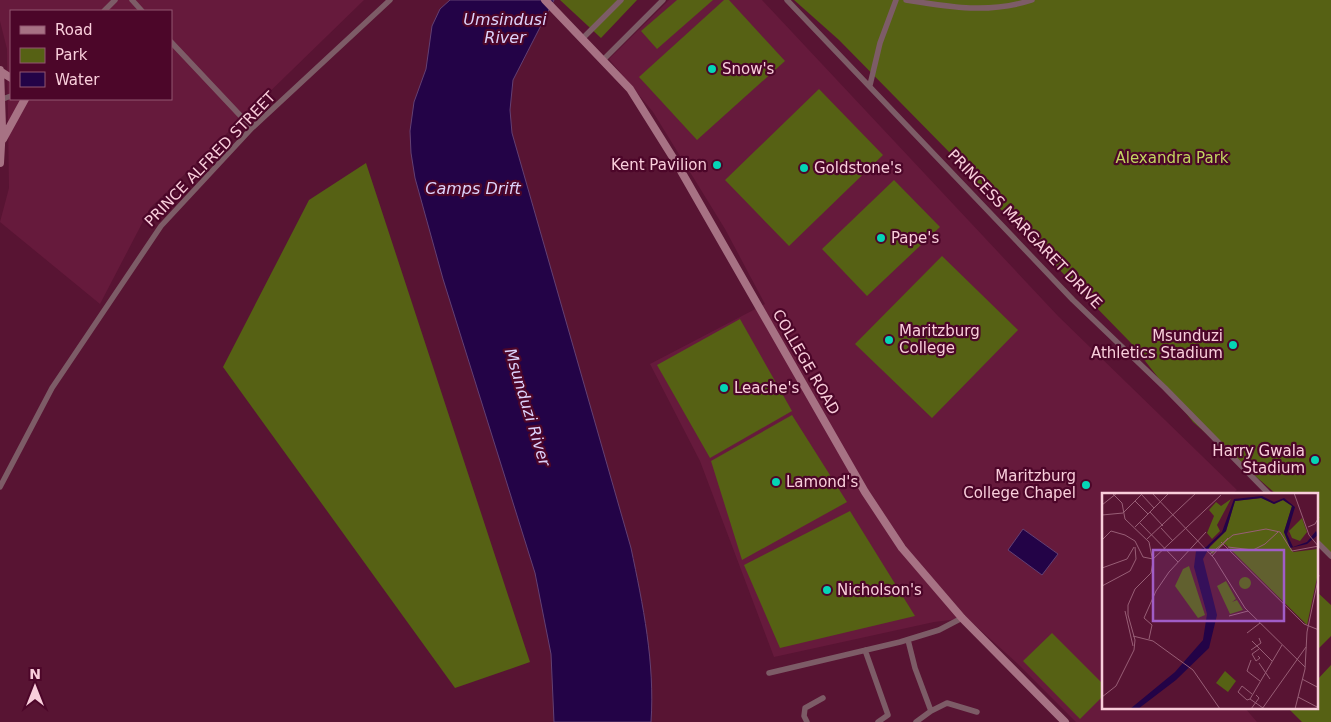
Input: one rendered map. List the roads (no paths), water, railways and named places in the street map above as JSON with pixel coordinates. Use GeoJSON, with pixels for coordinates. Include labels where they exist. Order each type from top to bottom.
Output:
{"type":"FeatureCollection","features":[{"type":"Feature","properties":{"kind":"street"},"geometry":{"type":"LineString","coordinates":[[105,10],[115,0]]}},
{"type":"Feature","properties":{"kind":"street"},"geometry":{"type":"LineString","coordinates":[[132,0],[141,10]]}},
{"type":"Feature","properties":{"kind":"street","name":"PRINCE ALFRED STREET"},"geometry":{"type":"LineString","coordinates":[[0,487],[52,388],[152,238],[252,128],[390,0]]}},
{"type":"Feature","properties":{"kind":"street","name":"COLLEGE ROAD"},"geometry":{"type":"LineString","coordinates":[[544,0],[630,89],[677,164],[794,371],[883,520],[910,560],[962,618],[1065,722]]}},
{"type":"Feature","properties":{"kind":"street"},"geometry":{"type":"LineString","coordinates":[[582,39],[621,0]]}},
{"type":"Feature","properties":{"kind":"street"},"geometry":{"type":"LineString","coordinates":[[603,60],[664,0]]}},
{"type":"Feature","properties":{"kind":"street","name":"PRINCESS MARGARET DRIVE"},"geometry":{"type":"LineString","coordinates":[[787,0],[1073,300],[1165,388],[1268,493]]}},
{"type":"Feature","properties":{"kind":"street"},"geometry":{"type":"LineString","coordinates":[[870,85],[880,43],[896,0]]}},
{"type":"Feature","properties":{"kind":"street"},"geometry":{"type":"LineString","coordinates":[[906,0],[976,9],[1016,6],[1032,0]]}},
{"type":"Feature","properties":{"kind":"street"},"geometry":{"type":"LineString","coordinates":[[172,43],[252,128]]}},
{"type":"Feature","properties":{"kind":"street"},"geometry":{"type":"LineString","coordinates":[[0,70],[0,164]]}},
{"type":"Feature","properties":{"kind":"street"},"geometry":{"type":"LineString","coordinates":[[1,144],[24,100]]}},
{"type":"Feature","properties":{"kind":"street"},"geometry":{"type":"LineString","coordinates":[[1318,543],[1331,556]]}},
{"type":"Feature","properties":{"kind":"street"},"geometry":{"type":"LineString","coordinates":[[769,674],[908,640],[939,630],[962,618]]}},
{"type":"Feature","properties":{"kind":"street"},"geometry":{"type":"LineString","coordinates":[[908,640],[915,668],[931,711]]}},
{"type":"Feature","properties":{"kind":"street"},"geometry":{"type":"LineString","coordinates":[[865,650],[888,714],[878,722]]}},
{"type":"Feature","properties":{"kind":"street"},"geometry":{"type":"LineString","coordinates":[[808,722],[804,716],[805,708],[823,698]]}},
{"type":"Feature","properties":{"kind":"street"},"geometry":{"type":"LineString","coordinates":[[916,722],[931,711],[947,703],[977,712]]}},
{"type":"Feature","properties":{"kind":"water","name":"Camps Drift"},"geometry":{"type":"Polygon","coordinates":[[[450,0],[554,0],[513,80],[510,110],[512,133],[631,548],[644,613],[650,656],[651,722],[554,722],[551,654],[535,573],[443,279],[415,178],[411,153],[410,131],[414,102],[426,69],[432,26],[440,9],[450,0]]]}},
{"type":"Feature","properties":{"kind":"water"},"geometry":{"type":"Polygon","coordinates":[[[1023,529],[1058,554],[1042,575],[1008,550],[1023,529]]]}},
{"type":"Feature","properties":{"kind":"place","name":"Snow's"},"geometry":{"type":"Point","coordinates":[712,69]}},
{"type":"Feature","properties":{"kind":"place","name":"Kent Pavilion"},"geometry":{"type":"Point","coordinates":[717,165]}},
{"type":"Feature","properties":{"kind":"place","name":"Goldstone's"},"geometry":{"type":"Point","coordinates":[804,168]}},
{"type":"Feature","properties":{"kind":"place","name":"Pape's"},"geometry":{"type":"Point","coordinates":[881,238]}},
{"type":"Feature","properties":{"kind":"place","name":"Maritzburg College"},"geometry":{"type":"Point","coordinates":[889,340]}},
{"type":"Feature","properties":{"kind":"place","name":"Msunduzi Athletics Stadium"},"geometry":{"type":"Point","coordinates":[1233,345]}},
{"type":"Feature","properties":{"kind":"place","name":"Leache's"},"geometry":{"type":"Point","coordinates":[724,388]}},
{"type":"Feature","properties":{"kind":"place","name":"Harry Gwala Stadium"},"geometry":{"type":"Point","coordinates":[1315,460]}},
{"type":"Feature","properties":{"kind":"place","name":"Lamond's"},"geometry":{"type":"Point","coordinates":[776,482]}},
{"type":"Feature","properties":{"kind":"place","name":"Maritzburg College Chapel"},"geometry":{"type":"Point","coordinates":[1086,485]}},
{"type":"Feature","properties":{"kind":"place","name":"Nicholson's"},"geometry":{"type":"Point","coordinates":[827,590]}},
{"type":"Feature","properties":{"kind":"water label","name":"Umsindusi River"},"geometry":{"type":"Point","coordinates":[505,28]}},
{"type":"Feature","properties":{"kind":"water label","name":"Msunduzi River"},"geometry":{"type":"Point","coordinates":[528,407]}},
{"type":"Feature","properties":{"kind":"park label","name":"Alexandra Park"},"geometry":{"type":"Point","coordinates":[1172,158]}}]}
